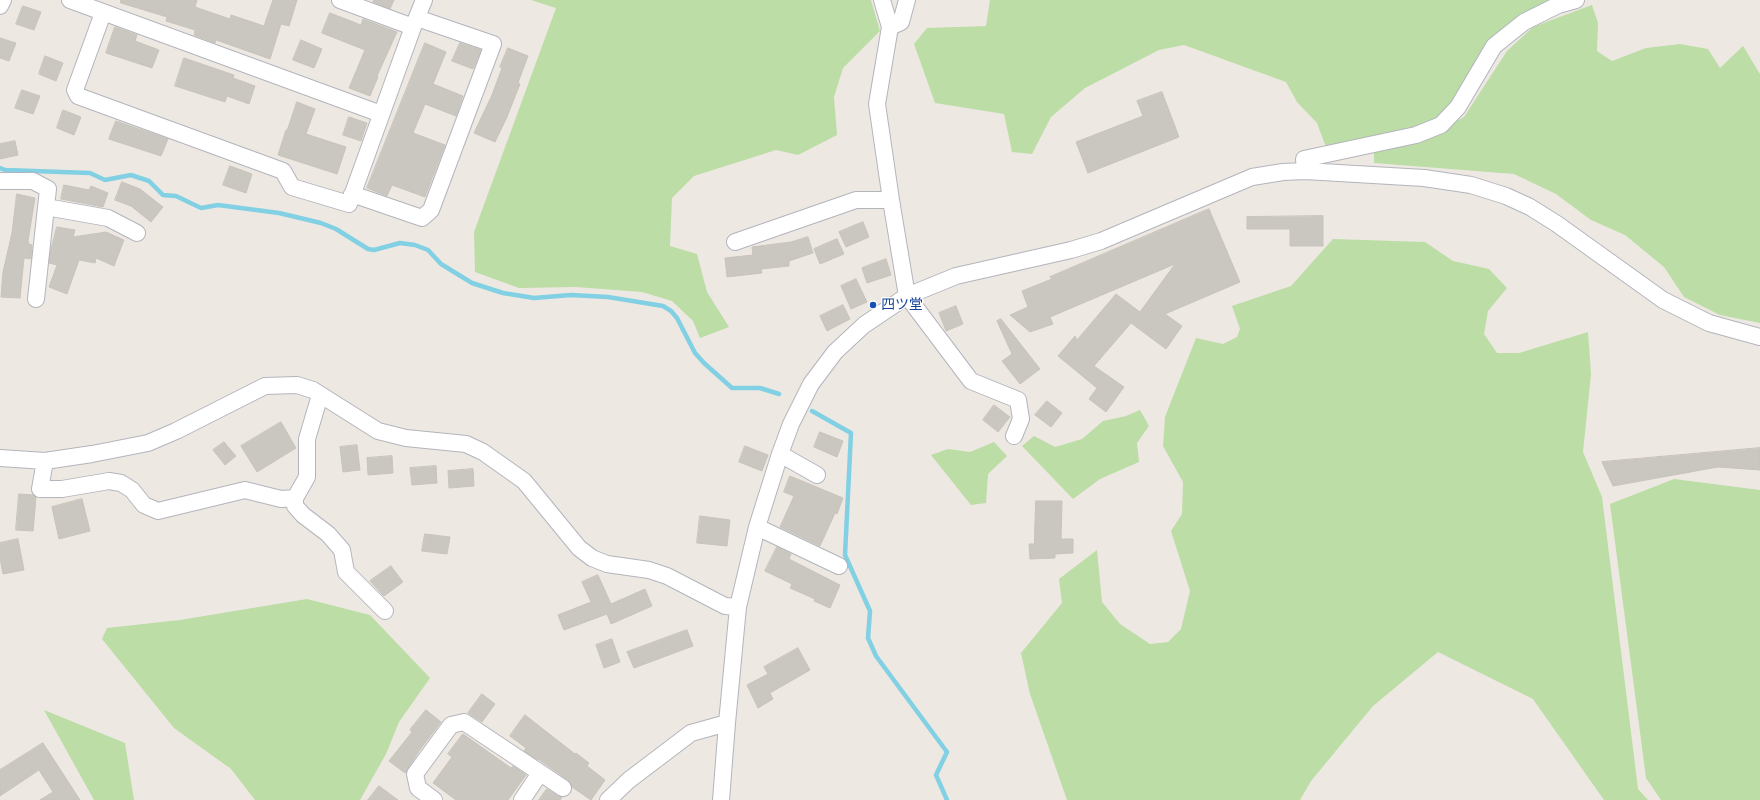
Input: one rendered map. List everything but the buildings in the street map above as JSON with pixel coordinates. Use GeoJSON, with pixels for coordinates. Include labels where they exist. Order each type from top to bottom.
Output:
{"type":"FeatureCollection","features":[{"type":"Feature","properties":{"kind":"street"},"geometry":{"type":"LineString","coordinates":[[0,6],[3,0]]}},
{"type":"Feature","properties":{"kind":"street"},"geometry":{"type":"LineString","coordinates":[[70,0],[381,114]]}},
{"type":"Feature","properties":{"kind":"street"},"geometry":{"type":"LineString","coordinates":[[340,0],[492,44],[431,210],[422,218],[352,194]]}},
{"type":"Feature","properties":{"kind":"street"},"geometry":{"type":"LineString","coordinates":[[103,13],[75,90],[78,96],[283,171],[292,187],[349,204],[424,0]]}},
{"type":"Feature","properties":{"kind":"street"},"geometry":{"type":"LineString","coordinates":[[882,0],[890,27],[877,104],[907,296],[971,381],[1018,400],[1021,419],[1014,436]]}},
{"type":"Feature","properties":{"kind":"street"},"geometry":{"type":"LineString","coordinates":[[890,27],[902,22],[907,0]]}},
{"type":"Feature","properties":{"kind":"street"},"geometry":{"type":"LineString","coordinates":[[1305,171],[1304,159],[1416,135],[1441,125],[1458,107],[1494,46],[1524,22],[1558,5],[1576,0]]}},
{"type":"Feature","properties":{"kind":"street"},"geometry":{"type":"LineString","coordinates":[[721,800],[738,607],[757,527],[791,424],[811,384],[835,352],[864,325],[907,296],[956,276],[1071,250],[1101,241],[1252,177],[1283,172],[1305,171],[1424,178],[1471,186],[1506,196],[1530,207],[1557,224],[1663,300],[1709,323],[1760,337]]}},
{"type":"Feature","properties":{"kind":"street"},"geometry":{"type":"LineString","coordinates":[[0,181],[33,181],[48,189],[36,299]]}},
{"type":"Feature","properties":{"kind":"street"},"geometry":{"type":"LineString","coordinates":[[735,242],[856,200],[891,200]]}},
{"type":"Feature","properties":{"kind":"street"},"geometry":{"type":"LineString","coordinates":[[46,207],[108,218],[137,233]]}},
{"type":"Feature","properties":{"kind":"street"},"geometry":{"type":"LineString","coordinates":[[0,458],[45,461],[148,443],[176,431],[265,386],[296,385],[313,390],[378,430],[406,438],[466,444],[483,452],[524,481],[580,548],[592,558],[607,564],[649,570],[667,576],[724,606],[738,607]]}},
{"type":"Feature","properties":{"kind":"street"},"geometry":{"type":"LineString","coordinates":[[320,395],[307,439],[307,476],[295,498],[295,506],[328,534],[342,550],[346,572],[385,612]]}},
{"type":"Feature","properties":{"kind":"street"},"geometry":{"type":"LineString","coordinates":[[780,454],[817,475]]}},
{"type":"Feature","properties":{"kind":"street"},"geometry":{"type":"LineString","coordinates":[[45,461],[40,489],[62,489],[109,481],[122,483],[132,490],[144,505],[158,511],[245,490],[281,499],[295,498]]}},
{"type":"Feature","properties":{"kind":"street"},"geometry":{"type":"LineString","coordinates":[[757,527],[839,566]]}},
{"type":"Feature","properties":{"kind":"street"},"geometry":{"type":"LineString","coordinates":[[434,800],[418,788],[415,774],[451,726],[464,722],[563,788]]}},
{"type":"Feature","properties":{"kind":"street"},"geometry":{"type":"LineString","coordinates":[[608,800],[629,780],[691,733],[727,723]]}},
{"type":"Feature","properties":{"kind":"street"},"geometry":{"type":"LineString","coordinates":[[522,800],[540,773]]}},
{"type":"Feature","properties":{"kind":"green space"},"geometry":{"type":"Polygon","coordinates":[[[531,0],[871,0],[880,31],[843,68],[834,97],[837,135],[798,155],[776,150],[694,176],[672,198],[670,246],[697,254],[707,292],[729,327],[700,338],[693,321],[672,301],[642,292],[576,287],[519,288],[475,272],[474,232],[556,8],[531,0]]]}},
{"type":"Feature","properties":{"kind":"green space"},"geometry":{"type":"Polygon","coordinates":[[[990,0],[1548,0],[1521,16],[1490,39],[1454,103],[1442,120],[1413,132],[1326,147],[1317,123],[1297,102],[1286,82],[1184,45],[1159,50],[1085,88],[1051,117],[1032,154],[1012,152],[1004,114],[935,103],[914,44],[927,28],[986,26],[990,0]]]}},
{"type":"Feature","properties":{"kind":"green space"},"geometry":{"type":"Polygon","coordinates":[[[1592,5],[1598,23],[1597,51],[1612,61],[1646,48],[1680,44],[1708,49],[1720,68],[1743,46],[1760,74],[1760,323],[1720,315],[1684,297],[1664,267],[1625,235],[1591,220],[1556,194],[1514,174],[1374,163],[1374,150],[1430,136],[1464,117],[1507,51],[1533,27],[1592,5]]]}},
{"type":"Feature","properties":{"kind":"green space"},"geometry":{"type":"Polygon","coordinates":[[[1333,239],[1425,242],[1453,261],[1489,269],[1507,288],[1488,311],[1484,334],[1497,353],[1519,353],[1588,332],[1591,374],[1583,452],[1602,497],[1638,789],[1648,800],[1604,800],[1533,699],[1438,652],[1373,706],[1311,781],[1300,800],[1067,800],[1030,694],[1021,653],[1062,603],[1059,579],[1097,550],[1102,602],[1120,624],[1150,644],[1168,642],[1181,629],[1190,591],[1171,531],[1182,514],[1183,482],[1163,446],[1165,417],[1196,338],[1223,344],[1237,337],[1240,329],[1232,306],[1291,286],[1333,239]]]}},
{"type":"Feature","properties":{"kind":"green space"},"geometry":{"type":"Polygon","coordinates":[[[1140,410],[1149,426],[1137,443],[1139,462],[1100,479],[1073,499],[1022,446],[1034,436],[1055,447],[1082,439],[1103,421],[1126,416],[1140,410]]]}},
{"type":"Feature","properties":{"kind":"green space"},"geometry":{"type":"Polygon","coordinates":[[[994,442],[1007,456],[988,474],[986,503],[971,505],[931,455],[948,449],[970,452],[994,442]]]}},
{"type":"Feature","properties":{"kind":"green space"},"geometry":{"type":"Polygon","coordinates":[[[1674,479],[1760,490],[1760,800],[1661,800],[1646,778],[1610,504],[1674,479]]]}},
{"type":"Feature","properties":{"kind":"green space"},"geometry":{"type":"Polygon","coordinates":[[[307,599],[370,615],[430,678],[399,722],[386,754],[360,800],[255,800],[231,769],[174,728],[102,639],[107,628],[180,620],[307,599]]]}},
{"type":"Feature","properties":{"kind":"green space"},"geometry":{"type":"Polygon","coordinates":[[[44,710],[125,743],[134,800],[94,800],[44,710]]]}},
{"type":"Feature","properties":{"kind":"waterway"},"geometry":{"type":"LineString","coordinates":[[0,168],[5,170],[90,173],[105,180],[131,175],[149,181],[163,195],[176,196],[201,208],[218,205],[279,213],[321,223],[336,229],[368,249],[374,250],[400,243],[415,245],[428,250],[441,264],[472,283],[503,293],[534,298],[571,295],[608,297],[663,306],[671,311],[677,318],[695,353],[732,388],[760,388],[779,394]]}},
{"type":"Feature","properties":{"kind":"waterway"},"geometry":{"type":"LineString","coordinates":[[812,411],[851,433],[845,555],[870,611],[868,638],[876,656],[947,752],[936,775],[947,800]]}},
{"type":"Feature","properties":{"kind":"place","name":"四ツ堂"},"geometry":{"type":"Point","coordinates":[873,305]}}]}
